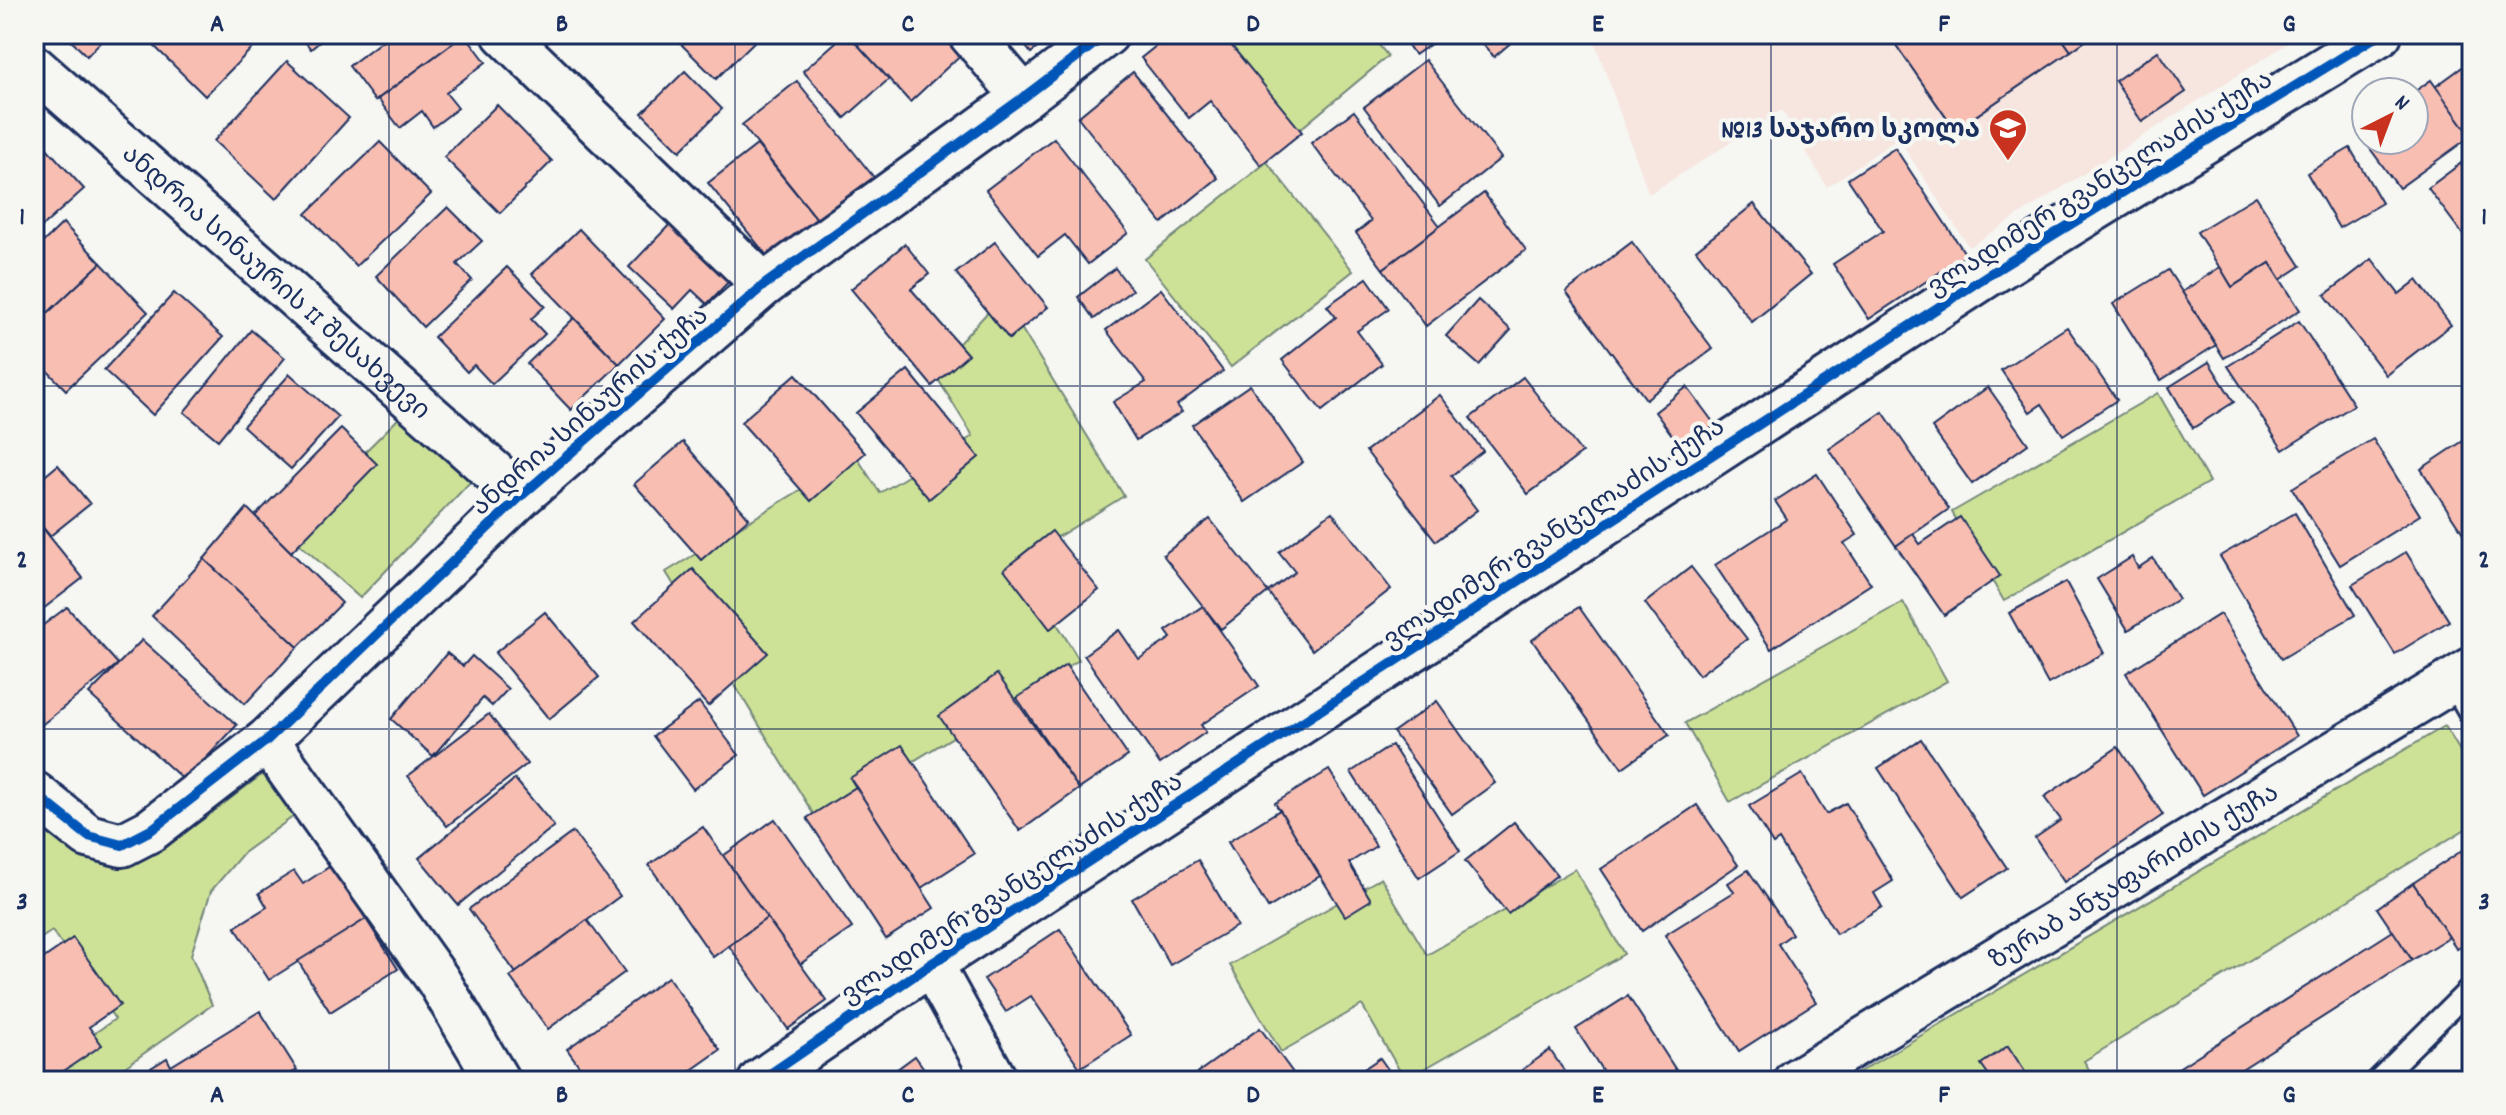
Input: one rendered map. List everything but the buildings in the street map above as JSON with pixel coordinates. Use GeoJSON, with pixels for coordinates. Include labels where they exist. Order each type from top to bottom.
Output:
{"type":"FeatureCollection","features":[{"type":"Feature","properties":{"kind":"street"},"geometry":{"type":"LineString","coordinates":[[504,34],[764,285]]}},
{"type":"Feature","properties":{"kind":"street"},"geometry":{"type":"LineString","coordinates":[[970,34],[1024,97]]}},
{"type":"Feature","properties":{"kind":"street","name":"ანდრია სინაურის ქუჩა"},"geometry":{"type":"LineString","coordinates":[[34,793],[88,836],[122,845],[151,830],[267,740],[521,496],[764,285],[1107,34]]}},
{"type":"Feature","properties":{"kind":"street","name":"ვლადიმერ გვანცელაძის ქუჩა"},"geometry":{"type":"LineString","coordinates":[[760,1081],[931,964],[1988,275],[2380,34]]}},
{"type":"Feature","properties":{"kind":"street","name":"ანდრია სინაურის II შესახვევი"},"geometry":{"type":"LineString","coordinates":[[34,67],[521,496]]}},
{"type":"Feature","properties":{"kind":"street","name":"ზურაბ ანჯაფარიძის ქუჩა"},"geometry":{"type":"LineString","coordinates":[[1795,1081],[2465,689]]}},
{"type":"Feature","properties":{"kind":"street"},"geometry":{"type":"LineString","coordinates":[[267,740],[438,980],[498,1081]]}},
{"type":"Feature","properties":{"kind":"street"},"geometry":{"type":"LineString","coordinates":[[931,964],[996,1081]]}},
{"type":"Feature","properties":{"kind":"lane"},"geometry":{"type":"LineString","coordinates":[[2377,1081],[2472,987]]}},
{"type":"Feature","properties":{"kind":"shaded area","name":"№13 საჯარო სკოლა"},"geometry":{"type":"Polygon","coordinates":[[[1592,34],[2302,34],[1969,247],[1898,138],[1827,187],[1782,110],[1649,194],[1592,34]]]}},
{"type":"Feature","properties":{"kind":"green space"},"geometry":{"type":"Polygon","coordinates":[[[1219,34],[1370,34],[1388,56],[1299,130],[1219,34]]]}},
{"type":"Feature","properties":{"kind":"green space"},"geometry":{"type":"Polygon","coordinates":[[[1267,162],[1353,271],[1231,367],[1145,259],[1267,162]]]}},
{"type":"Feature","properties":{"kind":"green space"},"geometry":{"type":"Polygon","coordinates":[[[1002,297],[1124,496],[1019,561],[1079,660],[817,820],[666,572],[856,456],[880,493],[973,436],[933,371],[1002,297]]]}},
{"type":"Feature","properties":{"kind":"green space"},"geometry":{"type":"Polygon","coordinates":[[[2158,393],[2209,482],[2004,601],[1952,512],[2158,393]]]}},
{"type":"Feature","properties":{"kind":"green space"},"geometry":{"type":"Polygon","coordinates":[[[403,414],[474,478],[360,598],[285,531],[403,414]]]}},
{"type":"Feature","properties":{"kind":"green space"},"geometry":{"type":"Polygon","coordinates":[[[1903,602],[1947,681],[1730,802],[1685,723],[1903,602]]]}},
{"type":"Feature","properties":{"kind":"green space"},"geometry":{"type":"Polygon","coordinates":[[[2445,726],[2472,771],[2472,825],[2084,1061],[2096,1081],[1844,1081],[2445,726]]]}},
{"type":"Feature","properties":{"kind":"green space"},"geometry":{"type":"Polygon","coordinates":[[[263,774],[294,816],[243,853],[211,891],[191,955],[212,1005],[105,1081],[34,1081],[34,1075],[115,1019],[52,931],[34,943],[34,825],[89,858],[123,865],[138,861],[174,840],[263,774]]]}},
{"type":"Feature","properties":{"kind":"green space"},"geometry":{"type":"Polygon","coordinates":[[[1575,869],[1624,954],[1405,1080],[1362,1005],[1281,1052],[1230,965],[1381,878],[1427,955],[1575,869]]]}},
{"type":"Feature","properties":{"kind":"cycle path"},"geometry":{"type":"LineString","coordinates":[[34,793],[88,836],[122,845],[151,830],[267,740],[521,496],[764,285],[1107,34]]}},
{"type":"Feature","properties":{"kind":"cycle path"},"geometry":{"type":"LineString","coordinates":[[760,1081],[931,964],[1988,275],[2380,34]]}},
{"type":"Feature","properties":{"kind":"place","name":"№13 საჯარო სკოლა"},"geometry":{"type":"Point","coordinates":[2008,162]}}]}
